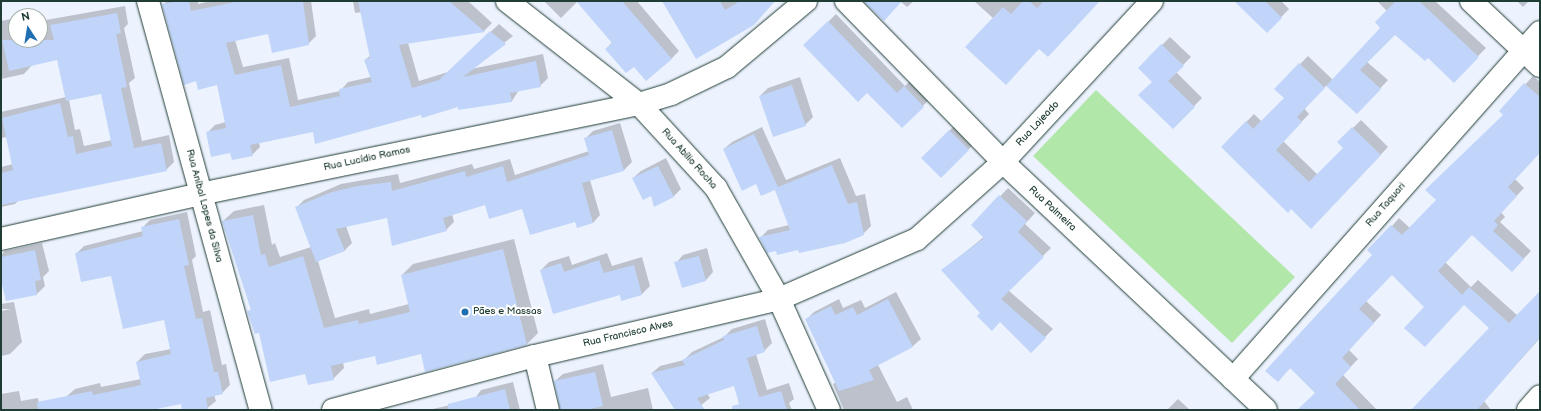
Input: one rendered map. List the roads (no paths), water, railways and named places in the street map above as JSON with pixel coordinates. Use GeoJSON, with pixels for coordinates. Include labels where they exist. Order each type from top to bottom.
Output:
{"type":"FeatureCollection","features":[{"type":"Feature","properties":{"kind":"street","name":"Rua Aníbal Lopes da Silva"},"geometry":{"type":"LineString","coordinates":[[148,1],[200,194],[261,410]]}},
{"type":"Feature","properties":{"kind":"street","name":"Rua Abílio Rocha"},"geometry":{"type":"LineString","coordinates":[[507,1],[639,104],[716,188],[780,299],[829,410]]}},
{"type":"Feature","properties":{"kind":"street","name":"Rua Lucídio Ramos"},"geometry":{"type":"LineString","coordinates":[[1,239],[200,194],[639,104],[671,94],[727,67],[806,1]]}},
{"type":"Feature","properties":{"kind":"street","name":"Rua Palmeira"},"geometry":{"type":"LineString","coordinates":[[846,1],[1003,162],[1266,410]]}},
{"type":"Feature","properties":{"kind":"street","name":"Rua Lajeado"},"geometry":{"type":"LineString","coordinates":[[917,239],[1003,162],[1152,1]]}},
{"type":"Feature","properties":{"kind":"street"},"geometry":{"type":"LineString","coordinates":[[1471,1],[1540,66]]}},
{"type":"Feature","properties":{"kind":"street","name":"Rua Taquari"},"geometry":{"type":"LineString","coordinates":[[1234,379],[1540,32]]}},
{"type":"Feature","properties":{"kind":"street","name":"Rua Francisco Alves"},"geometry":{"type":"LineString","coordinates":[[333,410],[535,356],[780,299],[917,239]]}},
{"type":"Feature","properties":{"kind":"street"},"geometry":{"type":"LineString","coordinates":[[535,356],[548,410]]}},
{"type":"Feature","properties":{"kind":"street"},"geometry":{"type":"LineString","coordinates":[[1528,410],[1540,396]]}},
{"type":"Feature","properties":{"kind":"place","name":"Pães e Massas"},"geometry":{"type":"Point","coordinates":[465,312]}}]}
